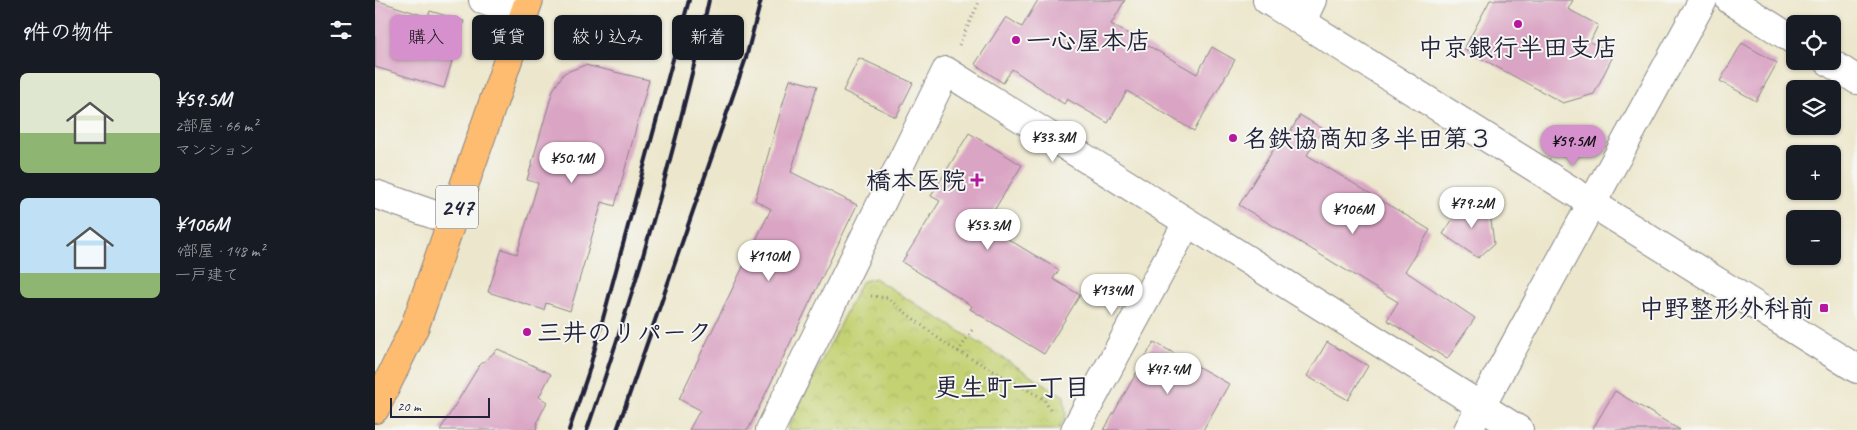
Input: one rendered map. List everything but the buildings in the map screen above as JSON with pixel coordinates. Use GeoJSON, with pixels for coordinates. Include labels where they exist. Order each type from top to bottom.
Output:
{"type":"FeatureCollection","features":[{"type":"Feature","properties":{"kind":"highway","name":"247"},"geometry":{"type":"LineString","coordinates":[[375,409],[415,326],[527,7]]}},
{"type":"Feature","properties":{"kind":"street"},"geometry":{"type":"LineString","coordinates":[[483,0],[527,7]]}},
{"type":"Feature","properties":{"kind":"street"},"geometry":{"type":"LineString","coordinates":[[1267,0],[1307,11],[1591,204],[1654,240],[1857,369]]}},
{"type":"Feature","properties":{"kind":"street"},"geometry":{"type":"LineString","coordinates":[[1468,430],[1703,0]]}},
{"type":"Feature","properties":{"kind":"street"},"geometry":{"type":"LineString","coordinates":[[1730,0],[1786,35]]}},
{"type":"Feature","properties":{"kind":"street"},"geometry":{"type":"LineString","coordinates":[[1841,70],[1857,80]]}},
{"type":"Feature","properties":{"kind":"street"},"geometry":{"type":"LineString","coordinates":[[771,430],[946,71],[1519,430]]}},
{"type":"Feature","properties":{"kind":"street"},"geometry":{"type":"LineString","coordinates":[[375,194],[452,221]]}},
{"type":"Feature","properties":{"kind":"street"},"geometry":{"type":"LineString","coordinates":[[1075,430],[1187,223]]}},
{"type":"Feature","properties":{"kind":"path"},"geometry":{"type":"LineString","coordinates":[[946,71],[980,0]]}},
{"type":"Feature","properties":{"kind":"path"},"geometry":{"type":"LineString","coordinates":[[879,296],[887,298],[958,352],[1044,399],[1049,406],[1050,413]]}},
{"type":"Feature","properties":{"kind":"path"},"geometry":{"type":"LineString","coordinates":[[958,352],[973,327]]}},
{"type":"Feature","properties":{"kind":"green space"},"geometry":{"type":"Polygon","coordinates":[[[874,278],[1064,396],[1066,415],[1058,430],[787,430],[861,282],[874,278]]]}},
{"type":"Feature","properties":{"kind":"railway"},"geometry":{"type":"LineString","coordinates":[[569,430],[588,374],[689,0]]}},
{"type":"Feature","properties":{"kind":"railway"},"geometry":{"type":"LineString","coordinates":[[587,430],[639,270],[669,163],[709,0]]}},
{"type":"Feature","properties":{"kind":"railway"},"geometry":{"type":"LineString","coordinates":[[617,430],[746,58],[761,0]]}},
{"type":"Feature","properties":{"kind":"place","name":"中京銀行半田支店"},"geometry":{"type":"Point","coordinates":[1518,24]}},
{"type":"Feature","properties":{"kind":"place","name":"一心屋本店"},"geometry":{"type":"Point","coordinates":[1016,40]}},
{"type":"Feature","properties":{"kind":"place","name":"名鉄協商知多半田第３"},"geometry":{"type":"Point","coordinates":[1233,138]}},
{"type":"Feature","properties":{"kind":"place","name":"橋本医院"},"geometry":{"type":"Point","coordinates":[977,180]}},
{"type":"Feature","properties":{"kind":"place","name":"中野整形外科前"},"geometry":{"type":"Point","coordinates":[1824,308]}},
{"type":"Feature","properties":{"kind":"place","name":"三井のリパーク"},"geometry":{"type":"Point","coordinates":[527,332]}},
{"type":"Feature","properties":{"kind":"district","name":"更生町一丁目"},"geometry":{"type":"Point","coordinates":[1012,387]}}]}
